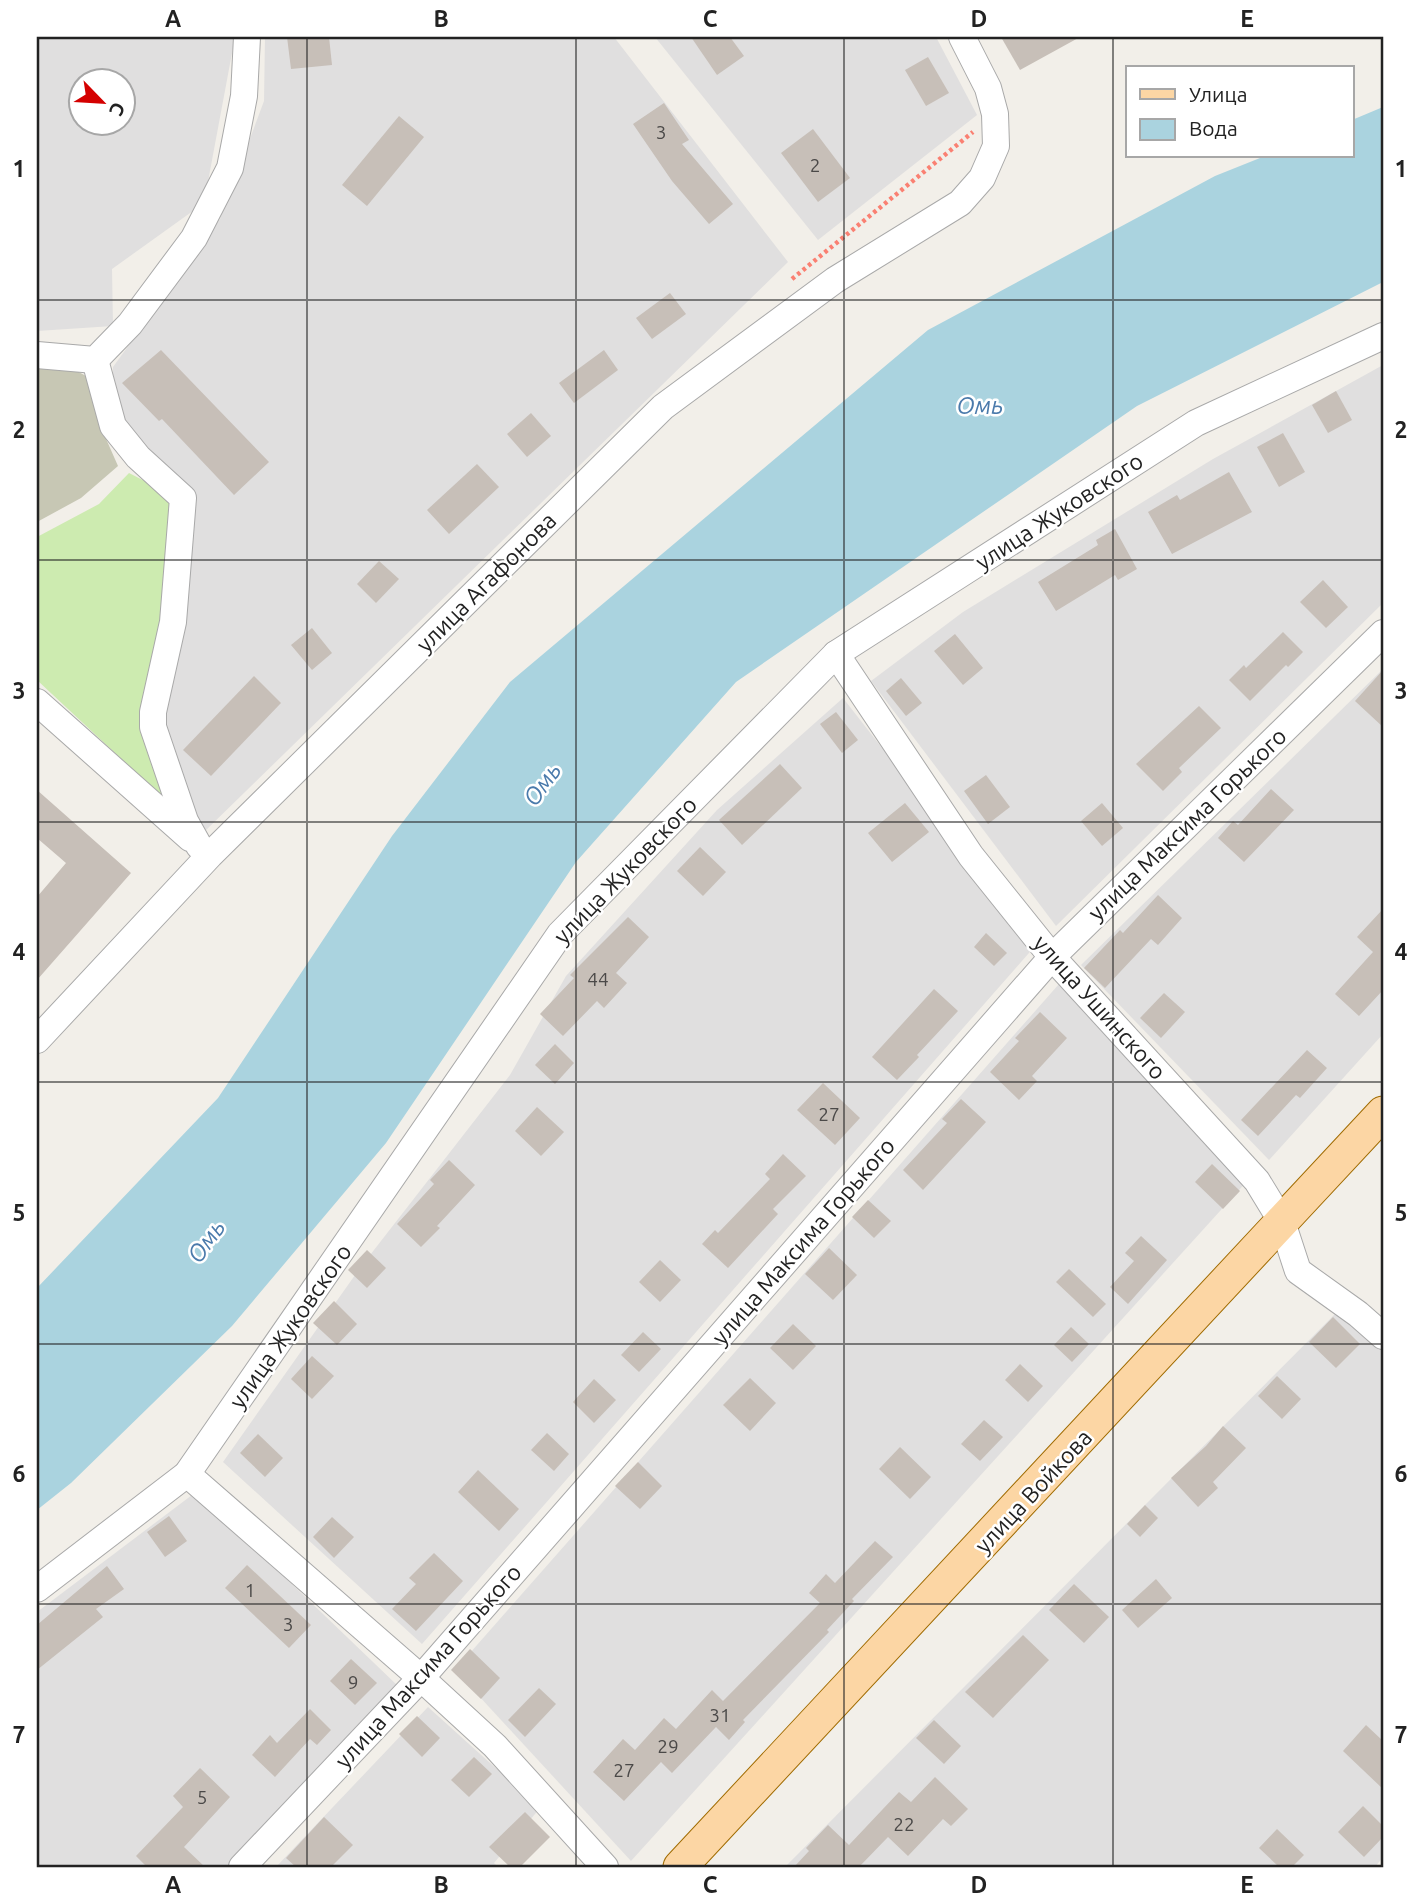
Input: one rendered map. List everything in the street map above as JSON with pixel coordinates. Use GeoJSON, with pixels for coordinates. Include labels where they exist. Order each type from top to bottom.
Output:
{"type":"FeatureCollection","features":[{"type":"Feature","properties":{"kind":"main road","name":"улица Войкова"},"geometry":{"type":"LineString","coordinates":[[680,1867],[1383,1113]]}},
{"type":"Feature","properties":{"kind":"street"},"geometry":{"type":"LineString","coordinates":[[95,360],[130,324],[194,238],[230,168],[244,96],[247,37]]}},
{"type":"Feature","properties":{"kind":"street","name":"улица Агафонова"},"geometry":{"type":"LineString","coordinates":[[37,1040],[204,850],[663,407],[835,279],[960,203],[982,178],[996,145],[995,114],[988,88],[962,37]]}},
{"type":"Feature","properties":{"kind":"street","name":"улица Жуковского"},"geometry":{"type":"LineString","coordinates":[[37,1589],[187,1474],[560,934],[836,654],[1196,423],[1383,336]]}},
{"type":"Feature","properties":{"kind":"street"},"geometry":{"type":"LineString","coordinates":[[37,355],[95,360]]}},
{"type":"Feature","properties":{"kind":"street"},"geometry":{"type":"LineString","coordinates":[[95,360],[113,426],[138,457],[183,498],[173,622],[153,712],[153,727],[185,821],[204,850]]}},
{"type":"Feature","properties":{"kind":"street","name":"улица Максима Горького"},"geometry":{"type":"LineString","coordinates":[[242,1867],[421,1678],[1052,957],[1383,632]]}},
{"type":"Feature","properties":{"kind":"street","name":"улица Ушинского"},"geometry":{"type":"LineString","coordinates":[[836,654],[971,856],[1052,957],[1256,1181],[1282,1222],[1297,1271],[1358,1314],[1383,1336]]}},
{"type":"Feature","properties":{"kind":"street"},"geometry":{"type":"LineString","coordinates":[[37,702],[204,850]]}},
{"type":"Feature","properties":{"kind":"street"},"geometry":{"type":"LineString","coordinates":[[187,1474],[495,1746],[605,1867]]}},
{"type":"Feature","properties":{"kind":"shaded area"},"geometry":{"type":"Polygon","coordinates":[[[37,37],[235,37],[204,203],[112,269],[113,326],[37,331],[37,37]]]}},
{"type":"Feature","properties":{"kind":"shaded area"},"geometry":{"type":"Polygon","coordinates":[[[265,37],[614,37],[788,262],[203,833],[157,718],[188,496],[112,407],[113,367],[220,219],[264,101],[265,37]]]}},
{"type":"Feature","properties":{"kind":"shaded area"},"geometry":{"type":"Polygon","coordinates":[[[655,37],[936,37],[977,115],[818,240],[655,37]]]}},
{"type":"Feature","properties":{"kind":"shaded area"},"geometry":{"type":"Polygon","coordinates":[[[37,358],[61,362],[93,380],[103,432],[118,466],[81,498],[37,522],[37,358]]]}},
{"type":"Feature","properties":{"kind":"shaded area"},"geometry":{"type":"Polygon","coordinates":[[[1383,365],[1383,603],[1056,926],[871,681],[963,612],[1213,459],[1383,365]]]}},
{"type":"Feature","properties":{"kind":"shaded area"},"geometry":{"type":"Polygon","coordinates":[[[1383,669],[1383,1034],[1269,1160],[1081,965],[1383,669]]]}},
{"type":"Feature","properties":{"kind":"shaded area"},"geometry":{"type":"Polygon","coordinates":[[[843,698],[1036,945],[422,1644],[223,1462],[360,1268],[510,1075],[566,976],[717,810],[843,698]]]}},
{"type":"Feature","properties":{"kind":"shaded area"},"geometry":{"type":"Polygon","coordinates":[[[1059,984],[1249,1179],[631,1861],[455,1670],[1059,984]]]}},
{"type":"Feature","properties":{"kind":"shaded area"},"geometry":{"type":"Polygon","coordinates":[[[1339,1310],[1383,1349],[1383,1857],[1375,1867],[785,1867],[1339,1310]]]}},
{"type":"Feature","properties":{"kind":"shaded area"},"geometry":{"type":"Polygon","coordinates":[[[196,1492],[398,1686],[227,1867],[37,1867],[37,1612],[196,1492]]]}},
{"type":"Feature","properties":{"kind":"shaded area"},"geometry":{"type":"Polygon","coordinates":[[[428,1707],[540,1808],[494,1863],[498,1867],[276,1867],[428,1707]]]}},
{"type":"Feature","properties":{"kind":"green space"},"geometry":{"type":"Polygon","coordinates":[[[129,473],[176,497],[166,630],[147,717],[177,811],[37,680],[37,537],[99,504],[129,473]]]}},
{"type":"Feature","properties":{"kind":"water","name":"Омь"},"geometry":{"type":"Polygon","coordinates":[[[1383,107],[1383,282],[1137,406],[736,682],[576,862],[386,1143],[232,1326],[71,1483],[37,1510],[37,1288],[218,1098],[392,836],[510,682],[928,330],[1215,176],[1260,158],[1354,158],[1354,119],[1383,107]]]}},
{"type":"Feature","properties":{"kind":"building"},"geometry":{"type":"Polygon","coordinates":[[[287,37],[329,37],[332,65],[291,69],[287,37]]]}},
{"type":"Feature","properties":{"kind":"building"},"geometry":{"type":"Polygon","coordinates":[[[691,37],[730,37],[744,56],[717,75],[691,37]]]}},
{"type":"Feature","properties":{"kind":"building"},"geometry":{"type":"Polygon","coordinates":[[[1001,37],[1080,37],[1020,70],[1001,37]]]}},
{"type":"Feature","properties":{"kind":"building"},"geometry":{"type":"Polygon","coordinates":[[[928,57],[949,93],[926,106],[905,70],[928,57]]]}},
{"type":"Feature","properties":{"kind":"building"},"geometry":{"type":"Polygon","coordinates":[[[664,103],[689,140],[682,144],[733,204],[709,224],[672,181],[633,124],[664,103]]]}},
{"type":"Feature","properties":{"kind":"building"},"geometry":{"type":"Polygon","coordinates":[[[399,116],[424,137],[367,206],[342,185],[399,116]]]}},
{"type":"Feature","properties":{"kind":"building"},"geometry":{"type":"Polygon","coordinates":[[[813,129],[850,178],[818,202],[781,153],[813,129]]]}},
{"type":"Feature","properties":{"kind":"building"},"geometry":{"type":"Polygon","coordinates":[[[670,293],[686,314],[652,339],[636,318],[670,293]]]}},
{"type":"Feature","properties":{"kind":"building"},"geometry":{"type":"Polygon","coordinates":[[[161,350],[269,462],[234,495],[162,419],[159,421],[122,383],[161,350]]]}},
{"type":"Feature","properties":{"kind":"building"},"geometry":{"type":"Polygon","coordinates":[[[604,350],[618,370],[574,403],[559,383],[604,350]]]}},
{"type":"Feature","properties":{"kind":"building"},"geometry":{"type":"Polygon","coordinates":[[[1336,391],[1352,420],[1328,433],[1312,405],[1336,391]]]}},
{"type":"Feature","properties":{"kind":"building"},"geometry":{"type":"Polygon","coordinates":[[[531,413],[551,436],[527,457],[507,434],[531,413]]]}},
{"type":"Feature","properties":{"kind":"building"},"geometry":{"type":"Polygon","coordinates":[[[1283,433],[1305,472],[1279,487],[1257,447],[1283,433]]]}},
{"type":"Feature","properties":{"kind":"building"},"geometry":{"type":"Polygon","coordinates":[[[477,464],[499,487],[449,534],[427,510],[477,464]]]}},
{"type":"Feature","properties":{"kind":"building"},"geometry":{"type":"Polygon","coordinates":[[[1229,472],[1252,512],[1172,554],[1148,512],[1177,495],[1180,500],[1229,472]]]}},
{"type":"Feature","properties":{"kind":"building"},"geometry":{"type":"Polygon","coordinates":[[[1115,529],[1137,569],[1118,580],[1115,575],[1056,611],[1038,582],[1098,545],[1096,540],[1115,529]]]}},
{"type":"Feature","properties":{"kind":"building"},"geometry":{"type":"Polygon","coordinates":[[[379,561],[399,579],[376,603],[357,584],[379,561]]]}},
{"type":"Feature","properties":{"kind":"building"},"geometry":{"type":"Polygon","coordinates":[[[1323,580],[1348,607],[1326,628],[1300,602],[1323,580]]]}},
{"type":"Feature","properties":{"kind":"building"},"geometry":{"type":"Polygon","coordinates":[[[312,628],[332,653],[312,670],[291,645],[312,628]]]}},
{"type":"Feature","properties":{"kind":"building"},"geometry":{"type":"Polygon","coordinates":[[[1283,632],[1303,652],[1250,701],[1229,680],[1244,665],[1246,668],[1283,632]]]}},
{"type":"Feature","properties":{"kind":"building"},"geometry":{"type":"Polygon","coordinates":[[[955,634],[983,668],[963,685],[934,651],[955,634]]]}},
{"type":"Feature","properties":{"kind":"building"},"geometry":{"type":"Polygon","coordinates":[[[1383,670],[1383,727],[1355,701],[1383,670]]]}},
{"type":"Feature","properties":{"kind":"building"},"geometry":{"type":"Polygon","coordinates":[[[254,676],[281,703],[211,776],[183,750],[254,676]]]}},
{"type":"Feature","properties":{"kind":"building"},"geometry":{"type":"Polygon","coordinates":[[[901,678],[922,703],[906,716],[886,691],[901,678]]]}},
{"type":"Feature","properties":{"kind":"building"},"geometry":{"type":"Polygon","coordinates":[[[1199,706],[1221,728],[1179,768],[1182,772],[1163,791],[1136,764],[1199,706]]]}},
{"type":"Feature","properties":{"kind":"building"},"geometry":{"type":"Polygon","coordinates":[[[836,712],[858,740],[842,753],[820,724],[836,712]]]}},
{"type":"Feature","properties":{"kind":"building"},"geometry":{"type":"Polygon","coordinates":[[[780,764],[802,788],[742,845],[719,820],[780,764]]]}},
{"type":"Feature","properties":{"kind":"building"},"geometry":{"type":"Polygon","coordinates":[[[986,775],[1010,807],[988,824],[964,791],[986,775]]]}},
{"type":"Feature","properties":{"kind":"building"},"geometry":{"type":"Polygon","coordinates":[[[1271,789],[1294,810],[1244,862],[1218,838],[1233,821],[1238,825],[1271,789]]]}},
{"type":"Feature","properties":{"kind":"building"},"geometry":{"type":"Polygon","coordinates":[[[37,790],[131,873],[37,980],[37,897],[66,863],[37,838],[37,790]]]}},
{"type":"Feature","properties":{"kind":"building"},"geometry":{"type":"Polygon","coordinates":[[[905,803],[929,832],[892,862],[868,833],[905,803]]]}},
{"type":"Feature","properties":{"kind":"building"},"geometry":{"type":"Polygon","coordinates":[[[1102,803],[1123,828],[1102,846],[1081,821],[1102,803]]]}},
{"type":"Feature","properties":{"kind":"building"},"geometry":{"type":"Polygon","coordinates":[[[700,847],[726,872],[703,896],[677,871],[700,847]]]}},
{"type":"Feature","properties":{"kind":"building"},"geometry":{"type":"Polygon","coordinates":[[[1158,895],[1182,918],[1158,945],[1151,939],[1105,988],[1084,968],[1120,930],[1123,933],[1158,895]]]}},
{"type":"Feature","properties":{"kind":"building"},"geometry":{"type":"Polygon","coordinates":[[[1383,909],[1383,990],[1359,1016],[1335,994],[1373,952],[1357,937],[1383,909]]]}},
{"type":"Feature","properties":{"kind":"building"},"geometry":{"type":"Polygon","coordinates":[[[628,917],[649,937],[616,973],[627,983],[604,1008],[597,1001],[563,1036],[540,1014],[574,978],[570,975],[628,917]]]}},
{"type":"Feature","properties":{"kind":"building"},"geometry":{"type":"Polygon","coordinates":[[[986,933],[1007,953],[994,966],[974,947],[986,933]]]}},
{"type":"Feature","properties":{"kind":"building"},"geometry":{"type":"Polygon","coordinates":[[[934,989],[958,1011],[897,1080],[872,1057],[934,989]]]}},
{"type":"Feature","properties":{"kind":"building"},"geometry":{"type":"Polygon","coordinates":[[[1164,993],[1185,1012],[1161,1038],[1140,1018],[1164,993]]]}},
{"type":"Feature","properties":{"kind":"building"},"geometry":{"type":"Polygon","coordinates":[[[1040,1012],[1067,1038],[1032,1076],[1037,1081],[1019,1100],[990,1072],[1019,1041],[1015,1038],[1040,1012]]]}},
{"type":"Feature","properties":{"kind":"building"},"geometry":{"type":"Polygon","coordinates":[[[555,1044],[574,1063],[555,1084],[535,1065],[555,1044]]]}},
{"type":"Feature","properties":{"kind":"building"},"geometry":{"type":"Polygon","coordinates":[[[1307,1050],[1327,1068],[1300,1098],[1296,1095],[1258,1136],[1241,1120],[1307,1050]]]}},
{"type":"Feature","properties":{"kind":"building"},"geometry":{"type":"Polygon","coordinates":[[[823,1083],[860,1118],[835,1145],[797,1110],[823,1083]]]}},
{"type":"Feature","properties":{"kind":"building"},"geometry":{"type":"Polygon","coordinates":[[[961,1099],[986,1122],[923,1190],[903,1170],[947,1123],[942,1119],[961,1099]]]}},
{"type":"Feature","properties":{"kind":"building"},"geometry":{"type":"Polygon","coordinates":[[[537,1107],[564,1132],[541,1156],[515,1131],[537,1107]]]}},
{"type":"Feature","properties":{"kind":"building"},"geometry":{"type":"Polygon","coordinates":[[[783,1154],[806,1176],[773,1209],[778,1214],[728,1268],[702,1244],[715,1230],[718,1233],[770,1179],[765,1174],[783,1154]]]}},
{"type":"Feature","properties":{"kind":"building"},"geometry":{"type":"Polygon","coordinates":[[[449,1160],[475,1185],[421,1247],[397,1224],[434,1184],[430,1180],[449,1160]]]}},
{"type":"Feature","properties":{"kind":"building"},"geometry":{"type":"Polygon","coordinates":[[[1212,1164],[1240,1191],[1223,1209],[1195,1182],[1212,1164]]]}},
{"type":"Feature","properties":{"kind":"building"},"geometry":{"type":"Polygon","coordinates":[[[868,1200],[891,1221],[874,1238],[852,1217],[868,1200]]]}},
{"type":"Feature","properties":{"kind":"building"},"geometry":{"type":"Polygon","coordinates":[[[1141,1236],[1167,1260],[1128,1304],[1110,1287],[1134,1261],[1125,1253],[1141,1236]]]}},
{"type":"Feature","properties":{"kind":"building"},"geometry":{"type":"Polygon","coordinates":[[[829,1248],[857,1275],[833,1300],[805,1274],[829,1248]]]}},
{"type":"Feature","properties":{"kind":"building"},"geometry":{"type":"Polygon","coordinates":[[[367,1250],[386,1268],[367,1288],[348,1270],[367,1250]]]}},
{"type":"Feature","properties":{"kind":"building"},"geometry":{"type":"Polygon","coordinates":[[[660,1260],[681,1280],[660,1302],[639,1282],[660,1260]]]}},
{"type":"Feature","properties":{"kind":"building"},"geometry":{"type":"Polygon","coordinates":[[[1069,1269],[1106,1304],[1093,1317],[1056,1282],[1069,1269]]]}},
{"type":"Feature","properties":{"kind":"building"},"geometry":{"type":"Polygon","coordinates":[[[334,1301],[357,1324],[337,1345],[313,1323],[334,1301]]]}},
{"type":"Feature","properties":{"kind":"building"},"geometry":{"type":"Polygon","coordinates":[[[1333,1317],[1360,1344],[1336,1368],[1309,1342],[1333,1317]]]}},
{"type":"Feature","properties":{"kind":"building"},"geometry":{"type":"Polygon","coordinates":[[[793,1324],[816,1346],[793,1370],[770,1348],[793,1324]]]}},
{"type":"Feature","properties":{"kind":"building"},"geometry":{"type":"Polygon","coordinates":[[[1071,1327],[1089,1344],[1072,1362],[1054,1345],[1071,1327]]]}},
{"type":"Feature","properties":{"kind":"building"},"geometry":{"type":"Polygon","coordinates":[[[643,1332],[661,1349],[639,1372],[621,1355],[643,1332]]]}},
{"type":"Feature","properties":{"kind":"building"},"geometry":{"type":"Polygon","coordinates":[[[312,1356],[334,1376],[312,1399],[291,1379],[312,1356]]]}},
{"type":"Feature","properties":{"kind":"building"},"geometry":{"type":"Polygon","coordinates":[[[1020,1364],[1043,1386],[1028,1402],[1005,1380],[1020,1364]]]}},
{"type":"Feature","properties":{"kind":"building"},"geometry":{"type":"Polygon","coordinates":[[[1277,1376],[1301,1399],[1282,1419],[1258,1396],[1277,1376]]]}},
{"type":"Feature","properties":{"kind":"building"},"geometry":{"type":"Polygon","coordinates":[[[750,1378],[776,1403],[750,1431],[723,1405],[750,1378]]]}},
{"type":"Feature","properties":{"kind":"building"},"geometry":{"type":"Polygon","coordinates":[[[594,1379],[616,1400],[594,1423],[573,1402],[594,1379]]]}},
{"type":"Feature","properties":{"kind":"building"},"geometry":{"type":"Polygon","coordinates":[[[984,1420],[1003,1437],[980,1461],[961,1444],[984,1420]]]}},
{"type":"Feature","properties":{"kind":"building"},"geometry":{"type":"Polygon","coordinates":[[[1223,1426],[1246,1448],[1213,1482],[1218,1488],[1198,1507],[1171,1478],[1206,1446],[1223,1426]]]}},
{"type":"Feature","properties":{"kind":"building"},"geometry":{"type":"Polygon","coordinates":[[[547,1433],[569,1454],[554,1471],[531,1450],[547,1433]]]}},
{"type":"Feature","properties":{"kind":"building"},"geometry":{"type":"Polygon","coordinates":[[[258,1434],[283,1458],[265,1477],[240,1453],[258,1434]]]}},
{"type":"Feature","properties":{"kind":"building"},"geometry":{"type":"Polygon","coordinates":[[[900,1447],[931,1477],[910,1499],[879,1469],[900,1447]]]}},
{"type":"Feature","properties":{"kind":"building"},"geometry":{"type":"Polygon","coordinates":[[[638,1462],[662,1486],[640,1509],[615,1486],[638,1462]]]}},
{"type":"Feature","properties":{"kind":"building"},"geometry":{"type":"Polygon","coordinates":[[[478,1470],[519,1509],[499,1531],[458,1492],[478,1470]]]}},
{"type":"Feature","properties":{"kind":"building"},"geometry":{"type":"Polygon","coordinates":[[[1145,1505],[1158,1518],[1140,1537],[1127,1524],[1145,1505]]]}},
{"type":"Feature","properties":{"kind":"building"},"geometry":{"type":"Polygon","coordinates":[[[169,1516],[187,1541],[165,1557],[147,1532],[169,1516]]]}},
{"type":"Feature","properties":{"kind":"building"},"geometry":{"type":"Polygon","coordinates":[[[332,1517],[354,1537],[334,1558],[313,1537],[332,1517]]]}},
{"type":"Feature","properties":{"kind":"building"},"geometry":{"type":"Polygon","coordinates":[[[875,1541],[893,1557],[852,1599],[854,1601],[827,1630],[829,1632],[743,1720],[745,1722],[729,1740],[716,1727],[672,1773],[661,1762],[624,1801],[593,1772],[623,1739],[635,1750],[664,1718],[676,1729],[712,1690],[723,1701],[820,1603],[809,1593],[826,1574],[835,1583],[875,1541]]]}},
{"type":"Feature","properties":{"kind":"building"},"geometry":{"type":"Polygon","coordinates":[[[434,1553],[463,1581],[416,1631],[392,1609],[416,1584],[409,1578],[434,1553]]]}},
{"type":"Feature","properties":{"kind":"building"},"geometry":{"type":"Polygon","coordinates":[[[247,1565],[311,1625],[289,1648],[225,1588],[247,1565]]]}},
{"type":"Feature","properties":{"kind":"building"},"geometry":{"type":"Polygon","coordinates":[[[107,1566],[124,1589],[96,1609],[103,1617],[37,1670],[37,1625],[107,1566]]]}},
{"type":"Feature","properties":{"kind":"building"},"geometry":{"type":"Polygon","coordinates":[[[1156,1579],[1172,1598],[1138,1628],[1122,1610],[1156,1579]]]}},
{"type":"Feature","properties":{"kind":"building"},"geometry":{"type":"Polygon","coordinates":[[[1074,1584],[1109,1617],[1084,1643],[1049,1610],[1074,1584]]]}},
{"type":"Feature","properties":{"kind":"building"},"geometry":{"type":"Polygon","coordinates":[[[1023,1635],[1049,1660],[993,1718],[965,1692],[1023,1635]]]}},
{"type":"Feature","properties":{"kind":"building"},"geometry":{"type":"Polygon","coordinates":[[[470,1649],[500,1678],[481,1699],[451,1670],[470,1649]]]}},
{"type":"Feature","properties":{"kind":"building"},"geometry":{"type":"Polygon","coordinates":[[[351,1659],[377,1683],[355,1705],[330,1681],[351,1659]]]}},
{"type":"Feature","properties":{"kind":"building"},"geometry":{"type":"Polygon","coordinates":[[[539,1688],[556,1704],[525,1737],[508,1720],[539,1688]]]}},
{"type":"Feature","properties":{"kind":"building"},"geometry":{"type":"Polygon","coordinates":[[[310,1709],[331,1730],[317,1745],[310,1739],[275,1777],[252,1755],[270,1735],[277,1743],[310,1709]]]}},
{"type":"Feature","properties":{"kind":"building"},"geometry":{"type":"Polygon","coordinates":[[[417,1716],[440,1738],[422,1757],[399,1734],[417,1716]]]}},
{"type":"Feature","properties":{"kind":"building"},"geometry":{"type":"Polygon","coordinates":[[[934,1720],[961,1746],[944,1764],[916,1738],[934,1720]]]}},
{"type":"Feature","properties":{"kind":"building"},"geometry":{"type":"Polygon","coordinates":[[[1366,1725],[1383,1741],[1383,1789],[1343,1751],[1366,1725]]]}},
{"type":"Feature","properties":{"kind":"building"},"geometry":{"type":"Polygon","coordinates":[[[474,1757],[492,1774],[469,1797],[451,1780],[474,1757]]]}},
{"type":"Feature","properties":{"kind":"building"},"geometry":{"type":"Polygon","coordinates":[[[200,1768],[230,1797],[184,1847],[205,1867],[147,1867],[136,1856],[183,1807],[173,1796],[200,1768]]]}},
{"type":"Feature","properties":{"kind":"building"},"geometry":{"type":"Polygon","coordinates":[[[935,1777],[968,1809],[951,1826],[943,1819],[908,1856],[888,1837],[859,1867],[794,1867],[809,1851],[806,1848],[828,1825],[849,1845],[899,1792],[911,1802],[935,1777]]]}},
{"type":"Feature","properties":{"kind":"building"},"geometry":{"type":"Polygon","coordinates":[[[1363,1806],[1383,1826],[1383,1837],[1364,1857],[1338,1832],[1363,1806]]]}},
{"type":"Feature","properties":{"kind":"building"},"geometry":{"type":"Polygon","coordinates":[[[525,1812],[550,1837],[520,1867],[510,1867],[489,1847],[525,1812]]]}},
{"type":"Feature","properties":{"kind":"building"},"geometry":{"type":"Polygon","coordinates":[[[324,1817],[353,1845],[331,1867],[296,1867],[286,1858],[324,1817]]]}},
{"type":"Feature","properties":{"kind":"building"},"geometry":{"type":"Polygon","coordinates":[[[1277,1829],[1304,1855],[1292,1867],[1279,1867],[1259,1848],[1277,1829]]]}}]}
